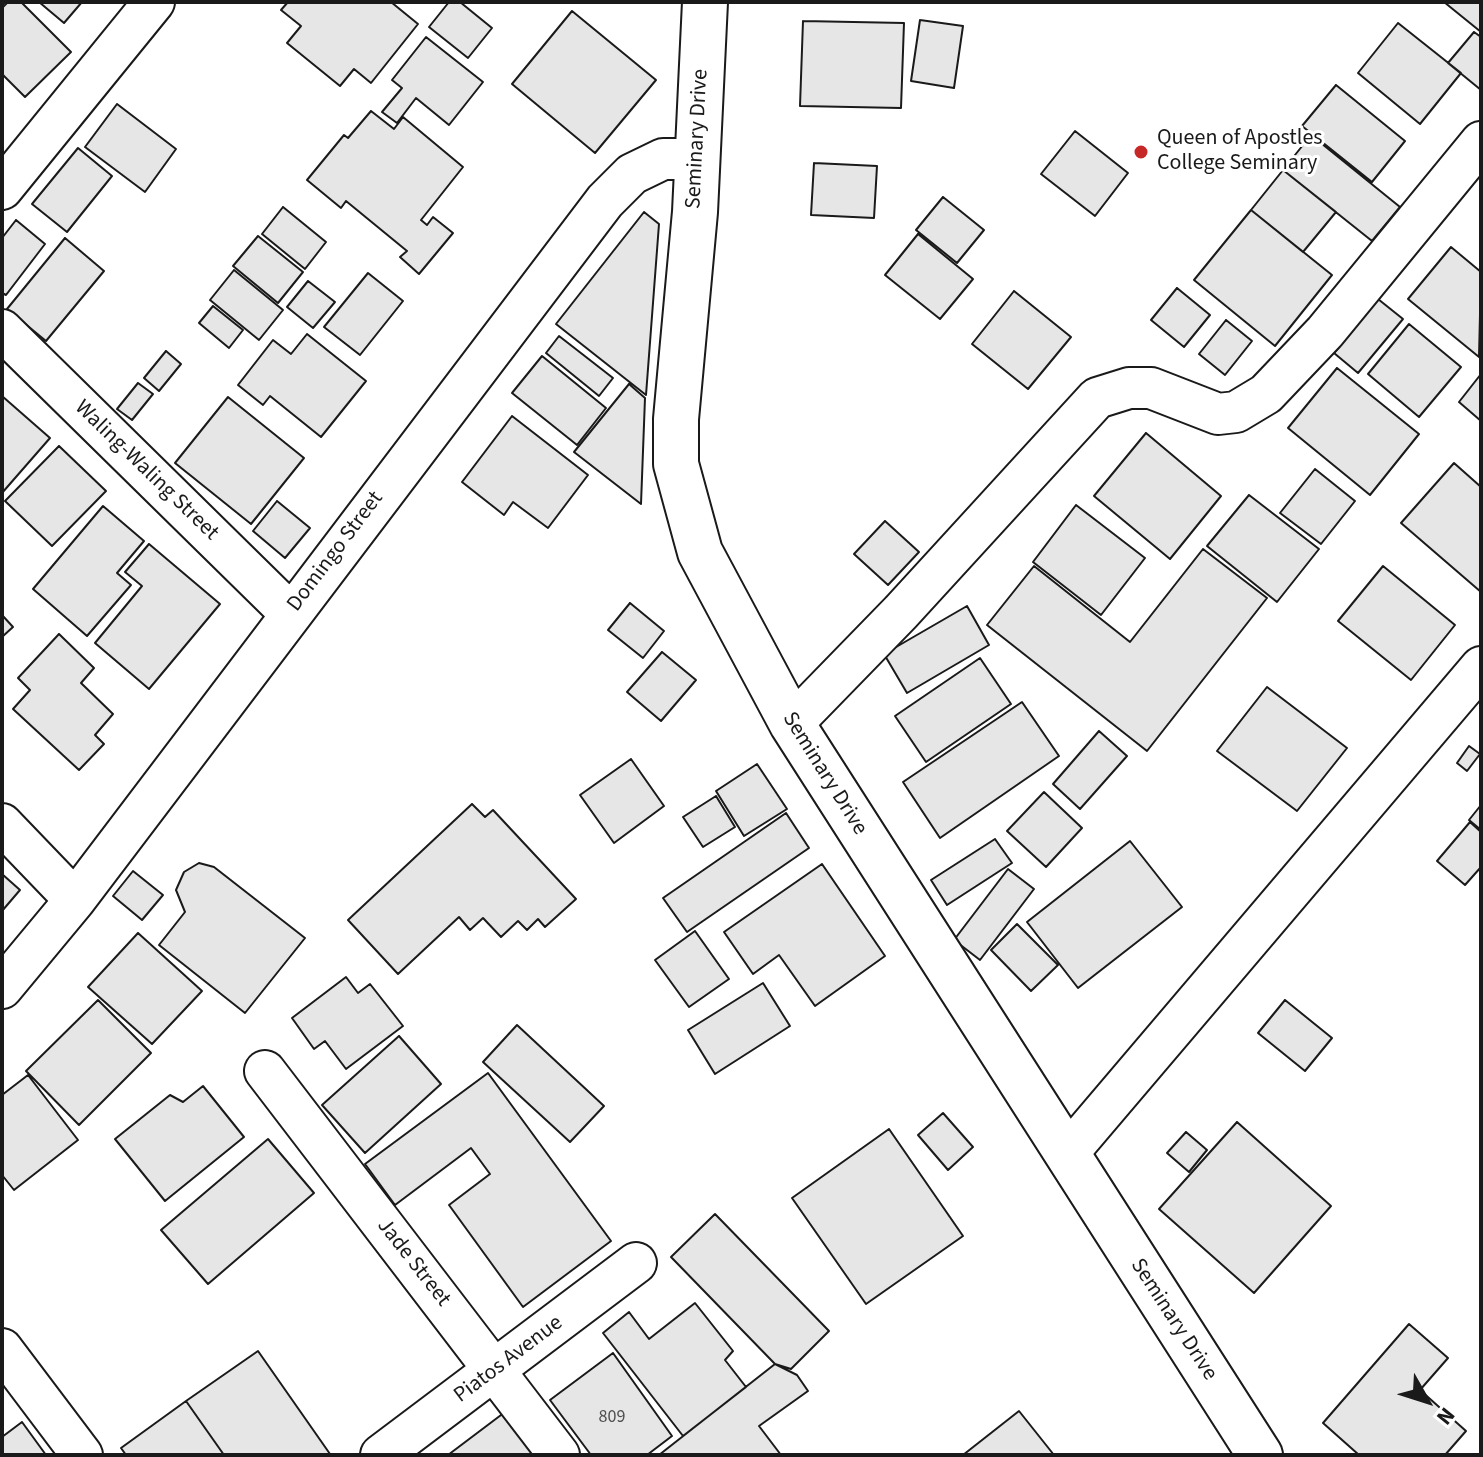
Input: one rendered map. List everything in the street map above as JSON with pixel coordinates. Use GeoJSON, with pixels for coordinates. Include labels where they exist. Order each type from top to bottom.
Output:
{"type":"FeatureCollection","features":[{"type":"Feature","properties":{"kind":"street"},"geometry":{"type":"LineString","coordinates":[[2,189],[154,2]]}},
{"type":"Feature","properties":{"kind":"street","name":"Seminary Drive"},"geometry":{"type":"LineString","coordinates":[[705,2],[698,159],[676,419],[676,464],[700,552],[792,724],[1260,1455]]}},
{"type":"Feature","properties":{"kind":"street"},"geometry":{"type":"LineString","coordinates":[[792,724],[901,612],[1097,398],[1129,388],[1151,388],[1218,414],[1236,412],[1266,394],[1325,332],[1481,142]]}},
{"type":"Feature","properties":{"kind":"street","name":"Domingo Street"},"geometry":{"type":"LineString","coordinates":[[2,988],[75,900],[605,201],[632,174],[663,159],[698,159]]}},
{"type":"Feature","properties":{"kind":"street","name":"Waling-Waling Street"},"geometry":{"type":"LineString","coordinates":[[2,330],[290,613]]}},
{"type":"Feature","properties":{"kind":"street"},"geometry":{"type":"LineString","coordinates":[[1067,1154],[1481,667]]}},
{"type":"Feature","properties":{"kind":"street"},"geometry":{"type":"LineString","coordinates":[[2,824],[75,900]]}},
{"type":"Feature","properties":{"kind":"street","name":"Jade Street"},"geometry":{"type":"LineString","coordinates":[[265,1071],[559,1455]]}},
{"type":"Feature","properties":{"kind":"street","name":"Piatos Avenue"},"geometry":{"type":"LineString","coordinates":[[381,1455],[636,1263]]}},
{"type":"Feature","properties":{"kind":"street"},"geometry":{"type":"LineString","coordinates":[[2,1349],[82,1455]]}},
{"type":"Feature","properties":{"kind":"building"},"geometry":{"type":"Polygon","coordinates":[[[8,2],[21,2],[71,52],[25,97],[2,74],[2,8],[8,2]]]}},
{"type":"Feature","properties":{"kind":"building"},"geometry":{"type":"Polygon","coordinates":[[[39,2],[82,2],[64,23],[39,2]]]}},
{"type":"Feature","properties":{"kind":"building"},"geometry":{"type":"Polygon","coordinates":[[[288,2],[391,2],[418,24],[371,83],[354,69],[340,86],[287,43],[301,26],[281,10],[288,2]]]}},
{"type":"Feature","properties":{"kind":"building"},"geometry":{"type":"Polygon","coordinates":[[[449,2],[460,2],[492,28],[468,58],[429,27],[449,2]]]}},
{"type":"Feature","properties":{"kind":"building"},"geometry":{"type":"Polygon","coordinates":[[[1444,2],[1481,2],[1481,32],[1444,2]]]}},
{"type":"Feature","properties":{"kind":"building"},"geometry":{"type":"Polygon","coordinates":[[[572,11],[656,80],[595,153],[512,84],[572,11]]]}},
{"type":"Feature","properties":{"kind":"building"},"geometry":{"type":"Polygon","coordinates":[[[920,20],[963,26],[954,88],[911,81],[920,20]]]}},
{"type":"Feature","properties":{"kind":"building"},"geometry":{"type":"Polygon","coordinates":[[[803,21],[904,23],[901,108],[800,106],[803,21]]]}},
{"type":"Feature","properties":{"kind":"building"},"geometry":{"type":"Polygon","coordinates":[[[1398,23],[1461,73],[1420,124],[1358,73],[1398,23]]]}},
{"type":"Feature","properties":{"kind":"building"},"geometry":{"type":"Polygon","coordinates":[[[1474,32],[1481,37],[1481,90],[1448,63],[1474,32]]]}},
{"type":"Feature","properties":{"kind":"building"},"geometry":{"type":"Polygon","coordinates":[[[426,37],[483,82],[449,125],[416,98],[397,123],[382,112],[402,88],[392,80],[426,37]]]}},
{"type":"Feature","properties":{"kind":"building"},"geometry":{"type":"Polygon","coordinates":[[[1336,85],[1405,141],[1372,182],[1302,126],[1336,85]]]}},
{"type":"Feature","properties":{"kind":"building"},"geometry":{"type":"Polygon","coordinates":[[[117,104],[176,149],[145,192],[85,147],[117,104]]]}},
{"type":"Feature","properties":{"kind":"building"},"geometry":{"type":"Polygon","coordinates":[[[371,111],[394,129],[403,117],[463,167],[421,220],[427,225],[433,217],[453,233],[419,274],[400,257],[407,251],[346,201],[341,208],[307,180],[344,135],[348,138],[371,111]]]}},
{"type":"Feature","properties":{"kind":"building"},"geometry":{"type":"Polygon","coordinates":[[[1075,131],[1128,173],[1095,216],[1041,174],[1075,131]]]}},
{"type":"Feature","properties":{"kind":"building"},"geometry":{"type":"Polygon","coordinates":[[[1311,135],[1400,207],[1372,241],[1283,170],[1311,135]]]}},
{"type":"Feature","properties":{"kind":"building"},"geometry":{"type":"Polygon","coordinates":[[[78,148],[112,176],[67,232],[32,204],[78,148]]]}},
{"type":"Feature","properties":{"kind":"building"},"geometry":{"type":"Polygon","coordinates":[[[814,163],[877,166],[874,218],[811,215],[814,163]]]}},
{"type":"Feature","properties":{"kind":"building"},"geometry":{"type":"Polygon","coordinates":[[[1283,170],[1336,212],[1303,252],[1251,210],[1283,170]]]}},
{"type":"Feature","properties":{"kind":"building"},"geometry":{"type":"Polygon","coordinates":[[[943,197],[984,230],[957,263],[916,230],[943,197]]]}},
{"type":"Feature","properties":{"kind":"building"},"geometry":{"type":"Polygon","coordinates":[[[283,207],[326,242],[305,269],[262,234],[283,207]]]}},
{"type":"Feature","properties":{"kind":"building"},"geometry":{"type":"Polygon","coordinates":[[[1251,210],[1332,275],[1275,346],[1194,280],[1251,210]]]}},
{"type":"Feature","properties":{"kind":"building"},"geometry":{"type":"Polygon","coordinates":[[[644,212],[659,224],[646,395],[556,324],[644,212]]]}},
{"type":"Feature","properties":{"kind":"building"},"geometry":{"type":"Polygon","coordinates":[[[16,220],[45,244],[6,295],[2,293],[2,238],[16,220]]]}},
{"type":"Feature","properties":{"kind":"building"},"geometry":{"type":"Polygon","coordinates":[[[918,234],[973,279],[940,319],[885,275],[918,234]]]}},
{"type":"Feature","properties":{"kind":"building"},"geometry":{"type":"Polygon","coordinates":[[[258,236],[303,272],[278,303],[233,266],[258,236]]]}},
{"type":"Feature","properties":{"kind":"building"},"geometry":{"type":"Polygon","coordinates":[[[65,238],[104,271],[46,341],[7,309],[65,238]]]}},
{"type":"Feature","properties":{"kind":"building"},"geometry":{"type":"Polygon","coordinates":[[[1451,247],[1481,272],[1479,357],[1408,299],[1451,247]]]}},
{"type":"Feature","properties":{"kind":"building"},"geometry":{"type":"Polygon","coordinates":[[[234,270],[283,310],[259,340],[210,300],[234,270]]]}},
{"type":"Feature","properties":{"kind":"building"},"geometry":{"type":"Polygon","coordinates":[[[368,273],[403,301],[360,355],[324,327],[368,273]]]}},
{"type":"Feature","properties":{"kind":"building"},"geometry":{"type":"Polygon","coordinates":[[[308,281],[335,302],[313,328],[287,307],[308,281]]]}},
{"type":"Feature","properties":{"kind":"building"},"geometry":{"type":"Polygon","coordinates":[[[1177,288],[1210,315],[1184,347],[1151,320],[1177,288]]]}},
{"type":"Feature","properties":{"kind":"building"},"geometry":{"type":"Polygon","coordinates":[[[1014,291],[1071,337],[1028,389],[972,344],[1014,291]]]}},
{"type":"Feature","properties":{"kind":"building"},"geometry":{"type":"Polygon","coordinates":[[[1378,299],[1403,319],[1358,373],[1334,353],[1378,299]]]}},
{"type":"Feature","properties":{"kind":"building"},"geometry":{"type":"Polygon","coordinates":[[[213,306],[243,330],[229,348],[199,323],[213,306]]]}},
{"type":"Feature","properties":{"kind":"building"},"geometry":{"type":"Polygon","coordinates":[[[1226,320],[1252,341],[1225,375],[1199,354],[1226,320]]]}},
{"type":"Feature","properties":{"kind":"building"},"geometry":{"type":"Polygon","coordinates":[[[1409,324],[1461,367],[1419,417],[1368,374],[1409,324]]]}},
{"type":"Feature","properties":{"kind":"building"},"geometry":{"type":"Polygon","coordinates":[[[307,334],[366,381],[321,437],[270,396],[263,405],[238,385],[273,340],[291,354],[307,334]]]}},
{"type":"Feature","properties":{"kind":"building"},"geometry":{"type":"Polygon","coordinates":[[[559,336],[613,378],[599,396],[546,353],[559,336]]]}},
{"type":"Feature","properties":{"kind":"building"},"geometry":{"type":"Polygon","coordinates":[[[166,351],[181,364],[159,391],[144,378],[166,351]]]}},
{"type":"Feature","properties":{"kind":"building"},"geometry":{"type":"Polygon","coordinates":[[[542,356],[606,408],[577,445],[512,393],[542,356]]]}},
{"type":"Feature","properties":{"kind":"building"},"geometry":{"type":"Polygon","coordinates":[[[1337,368],[1419,434],[1370,495],[1288,428],[1337,368]]]}},
{"type":"Feature","properties":{"kind":"building"},"geometry":{"type":"Polygon","coordinates":[[[1481,374],[1481,421],[1459,402],[1481,374]]]}},
{"type":"Feature","properties":{"kind":"building"},"geometry":{"type":"Polygon","coordinates":[[[138,383],[153,394],[132,420],[117,409],[138,383]]]}},
{"type":"Feature","properties":{"kind":"building"},"geometry":{"type":"Polygon","coordinates":[[[629,384],[645,398],[641,504],[574,452],[629,384]]]}},
{"type":"Feature","properties":{"kind":"building"},"geometry":{"type":"Polygon","coordinates":[[[2,396],[50,438],[2,493],[2,396]]]}},
{"type":"Feature","properties":{"kind":"building"},"geometry":{"type":"Polygon","coordinates":[[[228,397],[304,458],[251,524],[175,463],[228,397]]]}},
{"type":"Feature","properties":{"kind":"building"},"geometry":{"type":"Polygon","coordinates":[[[512,416],[588,475],[548,528],[513,502],[504,515],[462,482],[512,416]]]}},
{"type":"Feature","properties":{"kind":"building"},"geometry":{"type":"Polygon","coordinates":[[[1146,433],[1221,496],[1170,559],[1094,496],[1146,433]]]}},
{"type":"Feature","properties":{"kind":"building"},"geometry":{"type":"Polygon","coordinates":[[[59,446],[106,491],[52,546],[5,501],[59,446]]]}},
{"type":"Feature","properties":{"kind":"building"},"geometry":{"type":"Polygon","coordinates":[[[1454,463],[1481,487],[1481,592],[1401,523],[1454,463]]]}},
{"type":"Feature","properties":{"kind":"building"},"geometry":{"type":"Polygon","coordinates":[[[1315,469],[1355,501],[1321,544],[1280,513],[1315,469]]]}},
{"type":"Feature","properties":{"kind":"building"},"geometry":{"type":"Polygon","coordinates":[[[1249,495],[1319,549],[1277,602],[1207,546],[1249,495]]]}},
{"type":"Feature","properties":{"kind":"building"},"geometry":{"type":"Polygon","coordinates":[[[277,501],[310,528],[285,558],[253,531],[277,501]]]}},
{"type":"Feature","properties":{"kind":"building"},"geometry":{"type":"Polygon","coordinates":[[[1076,505],[1145,558],[1101,615],[1033,562],[1076,505]]]}},
{"type":"Feature","properties":{"kind":"building"},"geometry":{"type":"Polygon","coordinates":[[[103,506],[144,541],[117,573],[131,585],[87,636],[33,589],[103,506]]]}},
{"type":"Feature","properties":{"kind":"building"},"geometry":{"type":"Polygon","coordinates":[[[885,521],[919,552],[888,585],[854,554],[885,521]]]}},
{"type":"Feature","properties":{"kind":"building"},"geometry":{"type":"Polygon","coordinates":[[[149,544],[220,604],[149,689],[95,643],[142,586],[125,572],[149,544]]]}},
{"type":"Feature","properties":{"kind":"building"},"geometry":{"type":"Polygon","coordinates":[[[1203,549],[1267,598],[1147,751],[987,625],[1034,566],[1130,642],[1203,549]]]}},
{"type":"Feature","properties":{"kind":"building"},"geometry":{"type":"Polygon","coordinates":[[[1383,566],[1455,625],[1411,680],[1338,621],[1383,566]]]}},
{"type":"Feature","properties":{"kind":"building"},"geometry":{"type":"Polygon","coordinates":[[[630,603],[664,631],[643,658],[608,630],[630,603]]]}},
{"type":"Feature","properties":{"kind":"building"},"geometry":{"type":"Polygon","coordinates":[[[967,606],[989,645],[907,693],[884,654],[967,606]]]}},
{"type":"Feature","properties":{"kind":"building"},"geometry":{"type":"Polygon","coordinates":[[[2,615],[13,627],[2,637],[2,615]]]}},
{"type":"Feature","properties":{"kind":"building"},"geometry":{"type":"Polygon","coordinates":[[[59,634],[94,668],[81,683],[113,714],[95,735],[104,744],[79,770],[13,709],[30,690],[18,678],[59,634]]]}},
{"type":"Feature","properties":{"kind":"building"},"geometry":{"type":"Polygon","coordinates":[[[662,652],[696,680],[661,721],[627,692],[662,652]]]}},
{"type":"Feature","properties":{"kind":"building"},"geometry":{"type":"Polygon","coordinates":[[[980,658],[1011,704],[926,762],[895,716],[980,658]]]}},
{"type":"Feature","properties":{"kind":"building"},"geometry":{"type":"Polygon","coordinates":[[[1267,687],[1347,748],[1297,811],[1217,751],[1267,687]]]}},
{"type":"Feature","properties":{"kind":"building"},"geometry":{"type":"Polygon","coordinates":[[[1022,702],[1059,756],[940,838],[903,782],[1022,702]]]}},
{"type":"Feature","properties":{"kind":"building"},"geometry":{"type":"Polygon","coordinates":[[[1099,731],[1127,756],[1080,809],[1053,784],[1099,731]]]}},
{"type":"Feature","properties":{"kind":"building"},"geometry":{"type":"Polygon","coordinates":[[[1469,746],[1480,754],[1467,771],[1457,763],[1469,746]]]}},
{"type":"Feature","properties":{"kind":"building"},"geometry":{"type":"Polygon","coordinates":[[[631,759],[664,806],[614,843],[580,795],[631,759]]]}},
{"type":"Feature","properties":{"kind":"building"},"geometry":{"type":"Polygon","coordinates":[[[757,764],[787,809],[744,836],[716,791],[757,764]]]}},
{"type":"Feature","properties":{"kind":"building"},"geometry":{"type":"Polygon","coordinates":[[[1044,792],[1082,828],[1046,867],[1007,831],[1044,792]]]}},
{"type":"Feature","properties":{"kind":"building"},"geometry":{"type":"Polygon","coordinates":[[[716,796],[735,827],[703,847],[683,817],[716,796]]]}},
{"type":"Feature","properties":{"kind":"building"},"geometry":{"type":"Polygon","coordinates":[[[472,804],[485,817],[493,810],[576,899],[545,927],[538,919],[527,930],[518,921],[501,937],[483,918],[470,930],[459,917],[398,974],[348,920],[472,804]]]}},
{"type":"Feature","properties":{"kind":"building"},"geometry":{"type":"Polygon","coordinates":[[[1481,805],[1481,830],[1469,820],[1481,805]]]}},
{"type":"Feature","properties":{"kind":"building"},"geometry":{"type":"Polygon","coordinates":[[[786,813],[809,848],[687,932],[663,898],[786,813]]]}},
{"type":"Feature","properties":{"kind":"building"},"geometry":{"type":"Polygon","coordinates":[[[1470,822],[1481,832],[1481,867],[1465,885],[1437,861],[1470,822]]]}},
{"type":"Feature","properties":{"kind":"building"},"geometry":{"type":"Polygon","coordinates":[[[995,839],[1012,863],[947,905],[931,880],[995,839]]]}},
{"type":"Feature","properties":{"kind":"building"},"geometry":{"type":"Polygon","coordinates":[[[1130,841],[1182,907],[1078,988],[1027,922],[1130,841]]]}},
{"type":"Feature","properties":{"kind":"building"},"geometry":{"type":"Polygon","coordinates":[[[199,863],[214,867],[305,938],[245,1013],[159,945],[185,912],[176,890],[184,872],[199,863]]]}},
{"type":"Feature","properties":{"kind":"building"},"geometry":{"type":"Polygon","coordinates":[[[822,864],[885,956],[815,1006],[779,955],[753,974],[724,932],[822,864]]]}},
{"type":"Feature","properties":{"kind":"building"},"geometry":{"type":"Polygon","coordinates":[[[1008,869],[1034,889],[980,960],[954,940],[1008,869]]]}},
{"type":"Feature","properties":{"kind":"building"},"geometry":{"type":"Polygon","coordinates":[[[133,871],[163,895],[142,920],[113,896],[133,871]]]}},
{"type":"Feature","properties":{"kind":"building"},"geometry":{"type":"Polygon","coordinates":[[[2,874],[20,890],[2,911],[2,874]]]}},
{"type":"Feature","properties":{"kind":"building"},"geometry":{"type":"Polygon","coordinates":[[[1017,924],[1058,965],[1031,991],[991,950],[1017,924]]]}},
{"type":"Feature","properties":{"kind":"building"},"geometry":{"type":"Polygon","coordinates":[[[695,931],[729,979],[689,1007],[655,960],[695,931]]]}},
{"type":"Feature","properties":{"kind":"building"},"geometry":{"type":"Polygon","coordinates":[[[138,933],[202,991],[152,1044],[88,987],[138,933]]]}},
{"type":"Feature","properties":{"kind":"building"},"geometry":{"type":"Polygon","coordinates":[[[346,977],[358,993],[370,984],[403,1026],[346,1069],[325,1041],[314,1049],[292,1018],[346,977]]]}},
{"type":"Feature","properties":{"kind":"building"},"geometry":{"type":"Polygon","coordinates":[[[763,983],[790,1026],[715,1074],[688,1030],[763,983]]]}},
{"type":"Feature","properties":{"kind":"building"},"geometry":{"type":"Polygon","coordinates":[[[98,1000],[151,1053],[79,1125],[26,1071],[98,1000]]]}},
{"type":"Feature","properties":{"kind":"building"},"geometry":{"type":"Polygon","coordinates":[[[1285,1000],[1332,1038],[1305,1071],[1258,1033],[1285,1000]]]}},
{"type":"Feature","properties":{"kind":"building"},"geometry":{"type":"Polygon","coordinates":[[[517,1025],[604,1106],[570,1142],[483,1062],[517,1025]]]}},
{"type":"Feature","properties":{"kind":"building"},"geometry":{"type":"Polygon","coordinates":[[[399,1036],[441,1084],[365,1153],[322,1105],[399,1036]]]}},
{"type":"Feature","properties":{"kind":"building"},"geometry":{"type":"Polygon","coordinates":[[[488,1073],[611,1241],[523,1307],[449,1205],[490,1174],[471,1148],[395,1205],[365,1164],[488,1073]]]}},
{"type":"Feature","properties":{"kind":"building"},"geometry":{"type":"Polygon","coordinates":[[[28,1075],[78,1140],[14,1190],[2,1175],[2,1095],[28,1075]]]}},
{"type":"Feature","properties":{"kind":"building"},"geometry":{"type":"Polygon","coordinates":[[[203,1086],[244,1137],[165,1201],[115,1139],[170,1095],[183,1102],[203,1086]]]}},
{"type":"Feature","properties":{"kind":"building"},"geometry":{"type":"Polygon","coordinates":[[[943,1113],[973,1147],[948,1170],[918,1135],[943,1113]]]}},
{"type":"Feature","properties":{"kind":"building"},"geometry":{"type":"Polygon","coordinates":[[[1237,1122],[1331,1206],[1254,1293],[1159,1209],[1237,1122]]]}},
{"type":"Feature","properties":{"kind":"building"},"geometry":{"type":"Polygon","coordinates":[[[889,1129],[963,1236],[866,1304],[792,1198],[889,1129]]]}},
{"type":"Feature","properties":{"kind":"building"},"geometry":{"type":"Polygon","coordinates":[[[1186,1132],[1207,1150],[1189,1172],[1167,1153],[1186,1132]]]}},
{"type":"Feature","properties":{"kind":"building"},"geometry":{"type":"Polygon","coordinates":[[[268,1139],[314,1193],[208,1284],[161,1230],[268,1139]]]}},
{"type":"Feature","properties":{"kind":"building"},"geometry":{"type":"Polygon","coordinates":[[[715,1214],[829,1331],[791,1369],[775,1364],[671,1257],[715,1214]]]}},
{"type":"Feature","properties":{"kind":"building"},"geometry":{"type":"Polygon","coordinates":[[[695,1303],[733,1351],[725,1360],[746,1387],[683,1436],[603,1333],[629,1312],[649,1339],[695,1303]]]}},
{"type":"Feature","properties":{"kind":"building"},"geometry":{"type":"Polygon","coordinates":[[[1409,1324],[1448,1358],[1420,1390],[1466,1431],[1445,1455],[1359,1455],[1323,1423],[1409,1324]]]}},
{"type":"Feature","properties":{"kind":"building"},"geometry":{"type":"Polygon","coordinates":[[[258,1351],[330,1454],[224,1455],[186,1401],[258,1351]]]}},
{"type":"Feature","properties":{"kind":"building"},"geometry":{"type":"Polygon","coordinates":[[[613,1353],[672,1436],[647,1455],[591,1455],[550,1400],[613,1353]]]}},
{"type":"Feature","properties":{"kind":"building"},"geometry":{"type":"Polygon","coordinates":[[[775,1364],[797,1375],[808,1391],[759,1426],[781,1455],[659,1455],[775,1364]]]}},
{"type":"Feature","properties":{"kind":"building"},"geometry":{"type":"Polygon","coordinates":[[[186,1401],[224,1455],[126,1455],[121,1448],[186,1401]]]}},
{"type":"Feature","properties":{"kind":"building"},"geometry":{"type":"Polygon","coordinates":[[[1019,1411],[1054,1455],[963,1455],[1019,1411]]]}},
{"type":"Feature","properties":{"kind":"building"},"geometry":{"type":"Polygon","coordinates":[[[505,1412],[538,1455],[448,1455],[505,1412]]]}},
{"type":"Feature","properties":{"kind":"building"},"geometry":{"type":"Polygon","coordinates":[[[22,1422],[46,1455],[2,1455],[2,1437],[22,1422]]]}},
{"type":"Feature","properties":{"kind":"place","name":"Queen of Apostles College Seminary"},"geometry":{"type":"Point","coordinates":[1141,152]}}]}
